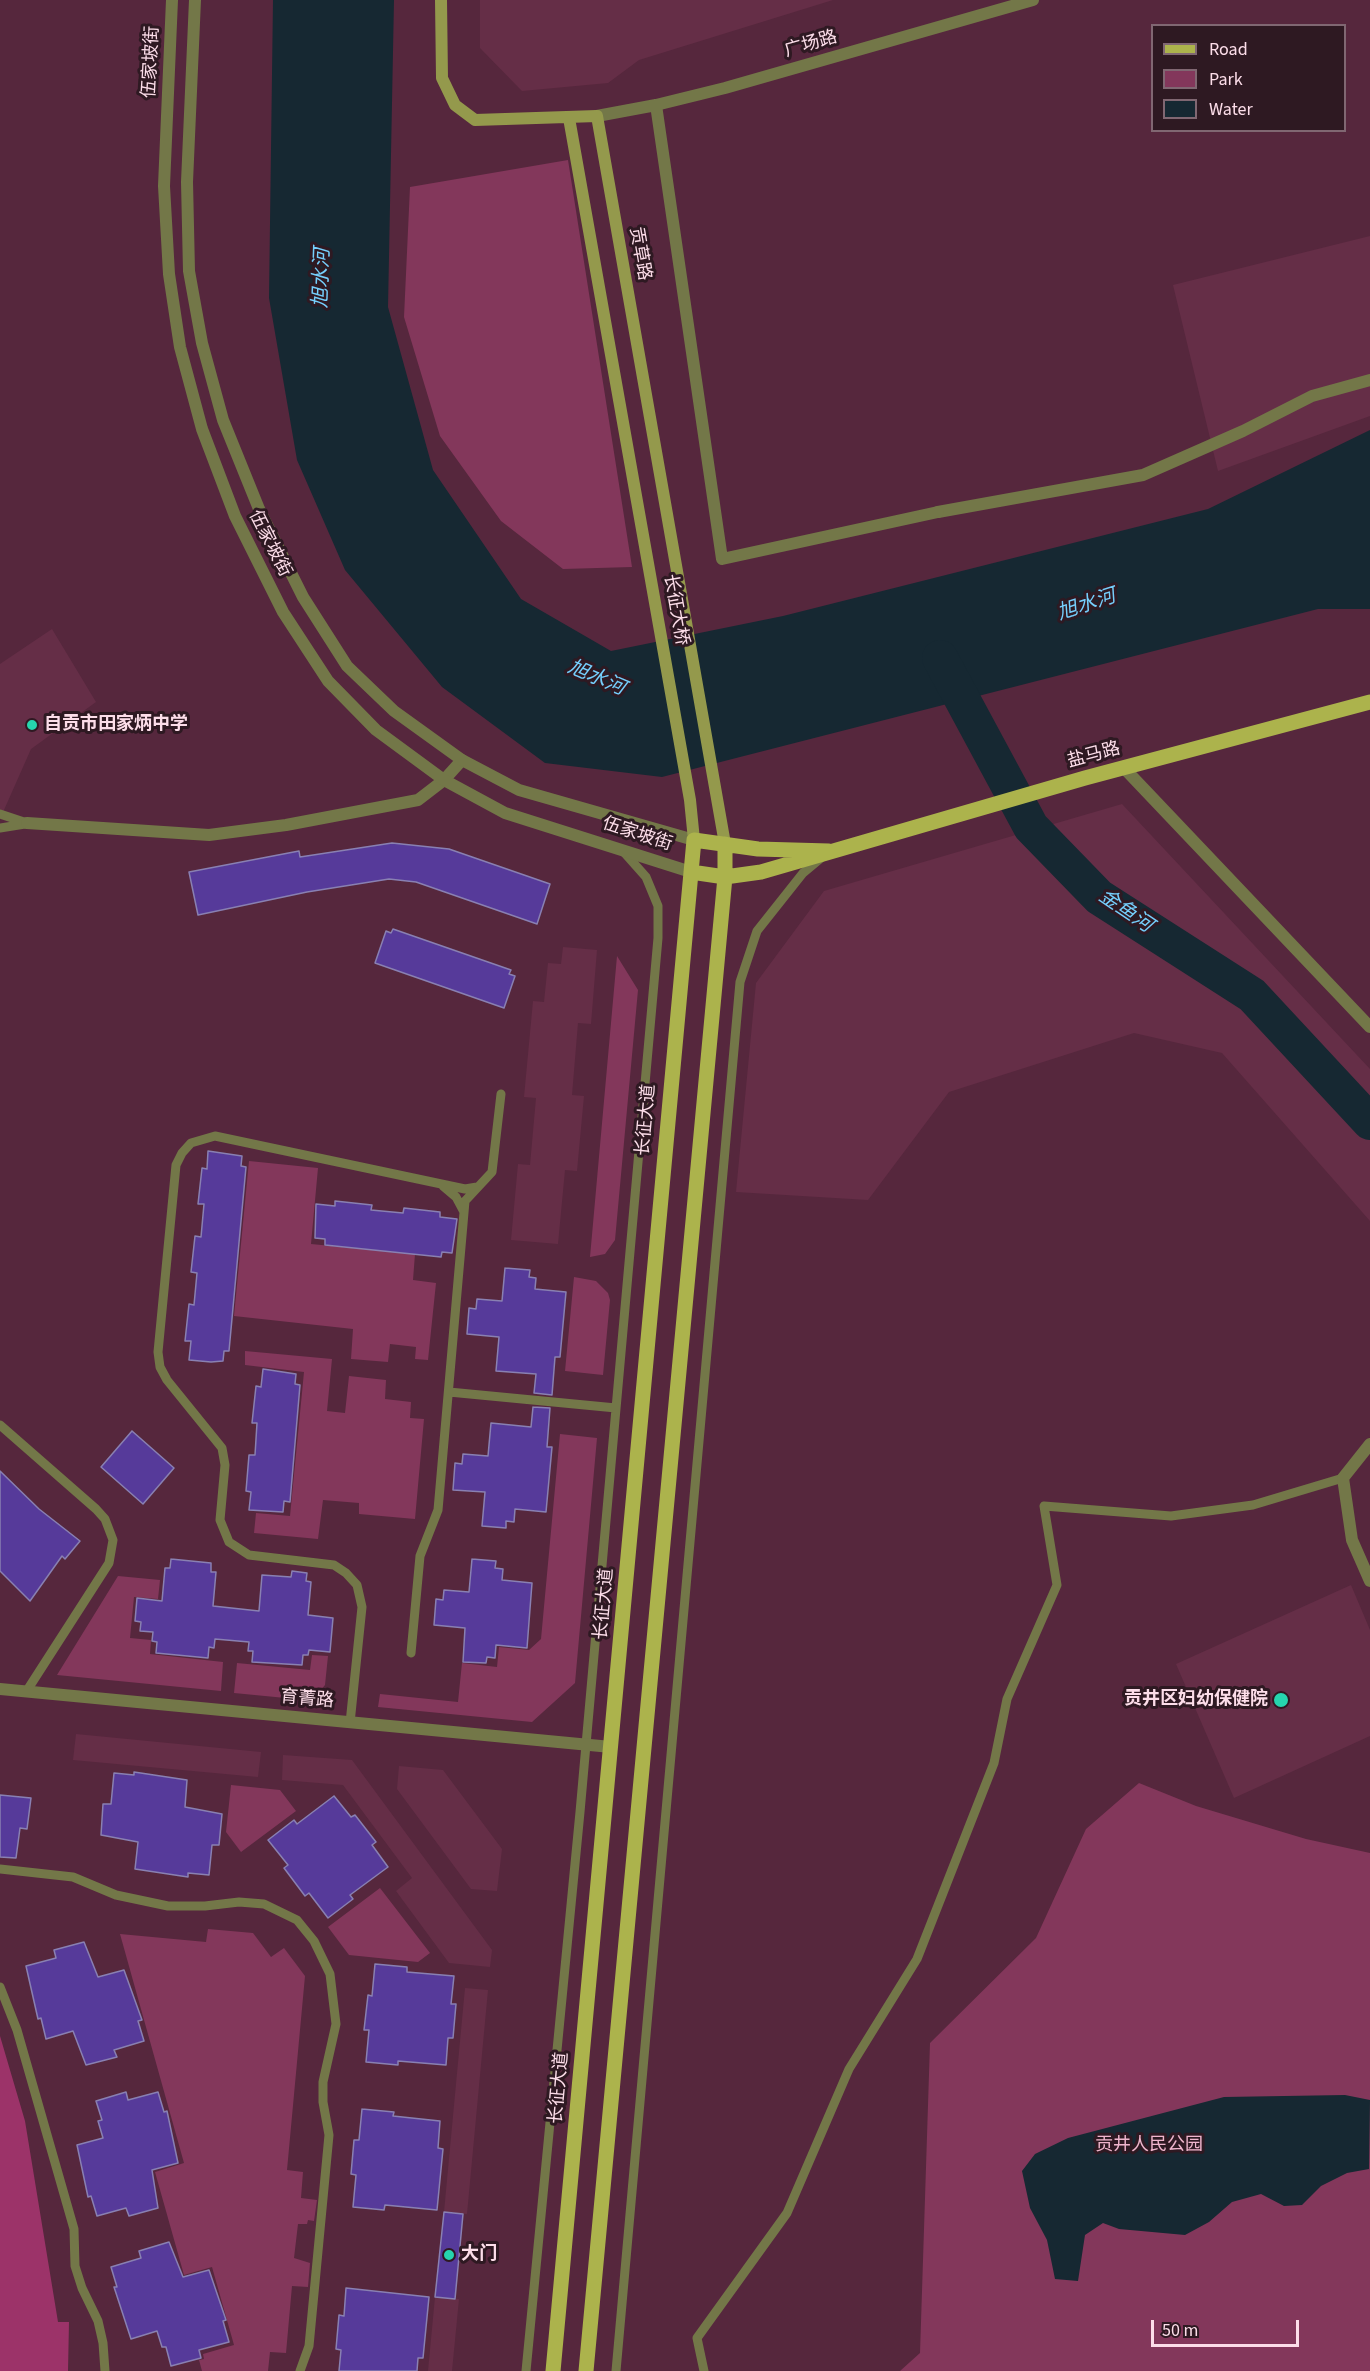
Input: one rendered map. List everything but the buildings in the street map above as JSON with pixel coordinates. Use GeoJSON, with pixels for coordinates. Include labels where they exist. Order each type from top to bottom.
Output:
{"type":"FeatureCollection","features":[{"type":"Feature","properties":{"kind":"main road"},"geometry":{"type":"LineString","coordinates":[[441,0],[442,78],[455,105],[475,120],[597,116]]}},
{"type":"Feature","properties":{"kind":"main road","name":"贡草路"},"geometry":{"type":"LineString","coordinates":[[597,116],[650,425]]}},
{"type":"Feature","properties":{"kind":"main road","name":"长征大桥"},"geometry":{"type":"LineString","coordinates":[[569,118],[690,800],[694,840]]}},
{"type":"Feature","properties":{"kind":"main road","name":"长征大桥"},"geometry":{"type":"LineString","coordinates":[[650,425],[725,844]]}},
{"type":"Feature","properties":{"kind":"main road","name":"盐马路"},"geometry":{"type":"LineString","coordinates":[[691,872],[726,877],[761,872],[1085,778],[1370,702]]}},
{"type":"Feature","properties":{"kind":"main road"},"geometry":{"type":"LineString","coordinates":[[694,840],[758,849],[829,851]]}},
{"type":"Feature","properties":{"kind":"main road","name":"长征大道"},"geometry":{"type":"LineString","coordinates":[[553,2371],[694,840]]}},
{"type":"Feature","properties":{"kind":"main road"},"geometry":{"type":"LineString","coordinates":[[586,2371],[726,877],[725,844]]}},
{"type":"Feature","properties":{"kind":"street","name":"伍家坡街"},"geometry":{"type":"LineString","coordinates":[[172,0],[164,186],[169,274],[180,347],[202,429],[235,516],[283,612],[328,681],[376,730],[444,780],[505,813],[691,872]]}},
{"type":"Feature","properties":{"kind":"street","name":"伍家坡街"},"geometry":{"type":"LineString","coordinates":[[195,0],[187,183],[189,272],[202,343],[223,420],[259,509],[298,588],[347,666],[394,711],[462,760],[519,790],[694,840]]}},
{"type":"Feature","properties":{"kind":"street","name":"广场路"},"geometry":{"type":"LineString","coordinates":[[597,116],[656,105],[1032,0]]}},
{"type":"Feature","properties":{"kind":"street"},"geometry":{"type":"LineString","coordinates":[[656,105],[722,559],[938,512],[1143,475],[1244,431],[1312,396],[1370,380]]}},
{"type":"Feature","properties":{"kind":"street"},"geometry":{"type":"LineString","coordinates":[[27,824],[209,835],[286,825],[417,800],[444,780],[462,760]]}},
{"type":"Feature","properties":{"kind":"street"},"geometry":{"type":"LineString","coordinates":[[1124,768],[1370,1027]]}},
{"type":"Feature","properties":{"kind":"street"},"geometry":{"type":"LineString","coordinates":[[1370,1444],[1343,1478],[1352,1540],[1370,1581]]}},
{"type":"Feature","properties":{"kind":"street","name":"育菁路"},"geometry":{"type":"LineString","coordinates":[[0,1689],[611,1747]]}},
{"type":"Feature","properties":{"kind":"lane"},"geometry":{"type":"LineString","coordinates":[[0,814],[27,824]]}},
{"type":"Feature","properties":{"kind":"lane"},"geometry":{"type":"LineString","coordinates":[[0,828],[27,824]]}},
{"type":"Feature","properties":{"kind":"lane"},"geometry":{"type":"LineString","coordinates":[[526,2371],[586,1745],[658,938],[658,906],[646,877],[620,849]]}},
{"type":"Feature","properties":{"kind":"lane"},"geometry":{"type":"LineString","coordinates":[[616,2371],[740,982],[756,931],[803,873],[829,851]]}},
{"type":"Feature","properties":{"kind":"lane"},"geometry":{"type":"LineString","coordinates":[[411,1653],[420,1556],[438,1510],[465,1201],[477,1187],[489,1178],[494,1166],[501,1094]]}},
{"type":"Feature","properties":{"kind":"lane"},"geometry":{"type":"LineString","coordinates":[[350,1723],[362,1607],[357,1585],[346,1572],[334,1565],[249,1555],[242,1553],[229,1542],[220,1520],[225,1465],[222,1448],[167,1380],[160,1367],[158,1352],[175,1172],[186,1148],[197,1140],[215,1136],[465,1189],[477,1187]]}},
{"type":"Feature","properties":{"kind":"lane"},"geometry":{"type":"LineString","coordinates":[[436,1182],[456,1197],[464,1213]]}},
{"type":"Feature","properties":{"kind":"lane"},"geometry":{"type":"LineString","coordinates":[[449,1392],[616,1408]]}},
{"type":"Feature","properties":{"kind":"lane"},"geometry":{"type":"LineString","coordinates":[[0,1425],[96,1509],[105,1519],[113,1540],[109,1563],[26,1692]]}},
{"type":"Feature","properties":{"kind":"lane"},"geometry":{"type":"LineString","coordinates":[[704,2371],[697,2338],[787,2213],[849,2068],[922,1948],[994,1763],[1007,1699],[1057,1585],[1044,1506],[1171,1516],[1253,1505],[1343,1478]]}},
{"type":"Feature","properties":{"kind":"lane"},"geometry":{"type":"LineString","coordinates":[[1,1869],[73,1877],[116,1895],[168,1906],[205,1906],[239,1902],[264,1904],[297,1920],[314,1941],[330,1974],[336,2024],[323,2082],[323,2102],[329,2135],[309,2346],[300,2371]]}},
{"type":"Feature","properties":{"kind":"lane"},"geometry":{"type":"LineString","coordinates":[[0,1987],[17,2030],[74,2229],[75,2266],[82,2288],[98,2321],[103,2343],[105,2371]]}},
{"type":"Feature","properties":{"kind":"shaded area"},"geometry":{"type":"Polygon","coordinates":[[[480,0],[833,0],[639,60],[608,83],[522,91],[480,48],[480,0]]]}},
{"type":"Feature","properties":{"kind":"shaded area"},"geometry":{"type":"Polygon","coordinates":[[[1370,236],[1370,416],[1218,471],[1173,285],[1370,236]]]}},
{"type":"Feature","properties":{"kind":"shaded area","name":"自贡市田家炳中学"},"geometry":{"type":"Polygon","coordinates":[[[52,629],[96,702],[31,749],[0,819],[0,664],[52,629]]]}},
{"type":"Feature","properties":{"kind":"shaded area"},"geometry":{"type":"Polygon","coordinates":[[[1122,804],[1370,1069],[1370,1221],[1222,1053],[1134,1033],[949,1092],[868,1200],[736,1192],[756,983],[824,891],[1122,804]]]}},
{"type":"Feature","properties":{"kind":"shaded area"},"geometry":{"type":"Polygon","coordinates":[[[563,947],[597,950],[591,1024],[578,1023],[572,1095],[584,1096],[577,1171],[565,1170],[558,1244],[511,1240],[518,1164],[530,1165],[536,1098],[524,1097],[533,1001],[544,1002],[548,963],[561,964],[563,947]]]}},
{"type":"Feature","properties":{"kind":"shaded area","name":"贡井区妇幼保健院"},"geometry":{"type":"Polygon","coordinates":[[[1351,1585],[1370,1630],[1370,1736],[1234,1798],[1176,1664],[1351,1585]]]}},
{"type":"Feature","properties":{"kind":"shaded area"},"geometry":{"type":"Polygon","coordinates":[[[76,1734],[261,1752],[258,1777],[73,1760],[76,1734]]]}},
{"type":"Feature","properties":{"kind":"shaded area"},"geometry":{"type":"Polygon","coordinates":[[[283,1755],[352,1760],[492,1950],[490,1967],[449,1963],[396,1891],[412,1878],[343,1785],[282,1780],[283,1755]]]}},
{"type":"Feature","properties":{"kind":"shaded area"},"geometry":{"type":"Polygon","coordinates":[[[399,1766],[443,1770],[502,1849],[497,1891],[471,1889],[397,1789],[399,1766]]]}},
{"type":"Feature","properties":{"kind":"shaded area"},"geometry":{"type":"Polygon","coordinates":[[[465,1988],[488,1990],[467,2214],[444,2212],[465,1988]]]}},
{"type":"Feature","properties":{"kind":"shaded area"},"geometry":{"type":"Polygon","coordinates":[[[0,2036],[25,2121],[58,2322],[69,2322],[68,2371],[0,2371],[0,2036]]]}},
{"type":"Feature","properties":{"kind":"shaded area"},"geometry":{"type":"Polygon","coordinates":[[[435,2297],[459,2299],[452,2371],[428,2371],[435,2297]]]}},
{"type":"Feature","properties":{"kind":"green space"},"geometry":{"type":"Polygon","coordinates":[[[568,160],[632,567],[563,569],[501,521],[440,436],[404,317],[410,187],[568,160]]]}},
{"type":"Feature","properties":{"kind":"green space"},"geometry":{"type":"Polygon","coordinates":[[[617,956],[638,990],[615,1240],[605,1254],[590,1257],[617,956]]]}},
{"type":"Feature","properties":{"kind":"green space"},"geometry":{"type":"Polygon","coordinates":[[[249,1161],[318,1168],[311,1244],[415,1254],[413,1280],[436,1283],[428,1360],[415,1359],[416,1347],[390,1344],[388,1362],[351,1359],[353,1329],[234,1316],[249,1161]]]}},
{"type":"Feature","properties":{"kind":"green space"},"geometry":{"type":"Polygon","coordinates":[[[574,1277],[596,1281],[608,1293],[610,1300],[603,1375],[565,1371],[574,1277]]]}},
{"type":"Feature","properties":{"kind":"green space"},"geometry":{"type":"Polygon","coordinates":[[[245,1351],[332,1359],[327,1411],[345,1413],[349,1376],[386,1380],[385,1399],[411,1402],[410,1418],[424,1419],[415,1519],[359,1514],[359,1503],[323,1500],[318,1539],[254,1533],[256,1513],[290,1516],[304,1372],[245,1365],[245,1351]]]}},
{"type":"Feature","properties":{"kind":"green space"},"geometry":{"type":"Polygon","coordinates":[[[560,1434],[597,1438],[575,1683],[532,1722],[378,1707],[380,1694],[458,1702],[462,1663],[497,1667],[499,1647],[529,1650],[541,1639],[560,1434]]]}},
{"type":"Feature","properties":{"kind":"green space"},"geometry":{"type":"Polygon","coordinates":[[[118,1576],[160,1580],[158,1599],[134,1597],[130,1638],[151,1640],[150,1654],[223,1662],[221,1691],[57,1675],[118,1576]]]}},
{"type":"Feature","properties":{"kind":"green space"},"geometry":{"type":"Polygon","coordinates":[[[312,1655],[328,1656],[325,1685],[315,1697],[306,1700],[234,1693],[237,1663],[310,1670],[312,1655]]]}},
{"type":"Feature","properties":{"kind":"green space","name":"贡井人民公园"},"geometry":{"type":"Polygon","coordinates":[[[1139,1783],[1196,1806],[1306,1839],[1370,1853],[1370,2371],[900,2371],[920,2353],[930,2043],[1036,1938],[1086,1829],[1139,1783]]]}},
{"type":"Feature","properties":{"kind":"green space"},"geometry":{"type":"Polygon","coordinates":[[[231,1785],[280,1790],[296,1811],[241,1852],[226,1832],[231,1785]]]}},
{"type":"Feature","properties":{"kind":"green space"},"geometry":{"type":"Polygon","coordinates":[[[380,1888],[430,1953],[418,1962],[349,1955],[328,1927],[380,1888]]]}},
{"type":"Feature","properties":{"kind":"green space"},"geometry":{"type":"Polygon","coordinates":[[[208,1929],[253,1933],[271,1957],[284,1948],[305,1976],[287,2170],[303,2172],[301,2198],[317,2200],[314,2221],[308,2220],[307,2224],[298,2224],[294,2258],[310,2263],[308,2287],[292,2286],[286,2353],[270,2352],[268,2371],[202,2371],[199,2360],[204,2359],[203,2354],[234,2345],[212,2267],[184,2275],[155,2172],[184,2163],[120,1934],[206,1942],[208,1929]]]}},
{"type":"Feature","properties":{"kind":"water","name":"旭水河"},"geometry":{"type":"Polygon","coordinates":[[[273,0],[394,0],[388,307],[433,470],[521,599],[611,651],[783,616],[1208,509],[1370,430],[1370,609],[1318,609],[662,777],[545,763],[442,687],[345,570],[297,460],[269,298],[273,0]]]}},
{"type":"Feature","properties":{"kind":"water"},"geometry":{"type":"Polygon","coordinates":[[[1345,2095],[1370,2100],[1369,2169],[1347,2173],[1321,2186],[1302,2205],[1284,2206],[1261,2194],[1232,2202],[1209,2222],[1185,2235],[1119,2229],[1103,2223],[1085,2235],[1078,2281],[1055,2279],[1047,2240],[1030,2208],[1022,2171],[1035,2154],[1068,2138],[1224,2097],[1345,2095]]]}},
{"type":"Feature","properties":{"kind":"waterway","name":"金鱼河"},"geometry":{"type":"LineString","coordinates":[[940,658],[1031,827],[1099,897],[1252,995],[1370,1122]]}},
{"type":"Feature","properties":{"kind":"place","name":"自贡市田家炳中学"},"geometry":{"type":"Point","coordinates":[32,725]}},
{"type":"Feature","properties":{"kind":"place","name":"贡井区妇幼保健院"},"geometry":{"type":"Point","coordinates":[1281,1700]}},
{"type":"Feature","properties":{"kind":"place","name":"大门"},"geometry":{"type":"Point","coordinates":[449,2255]}}]}
